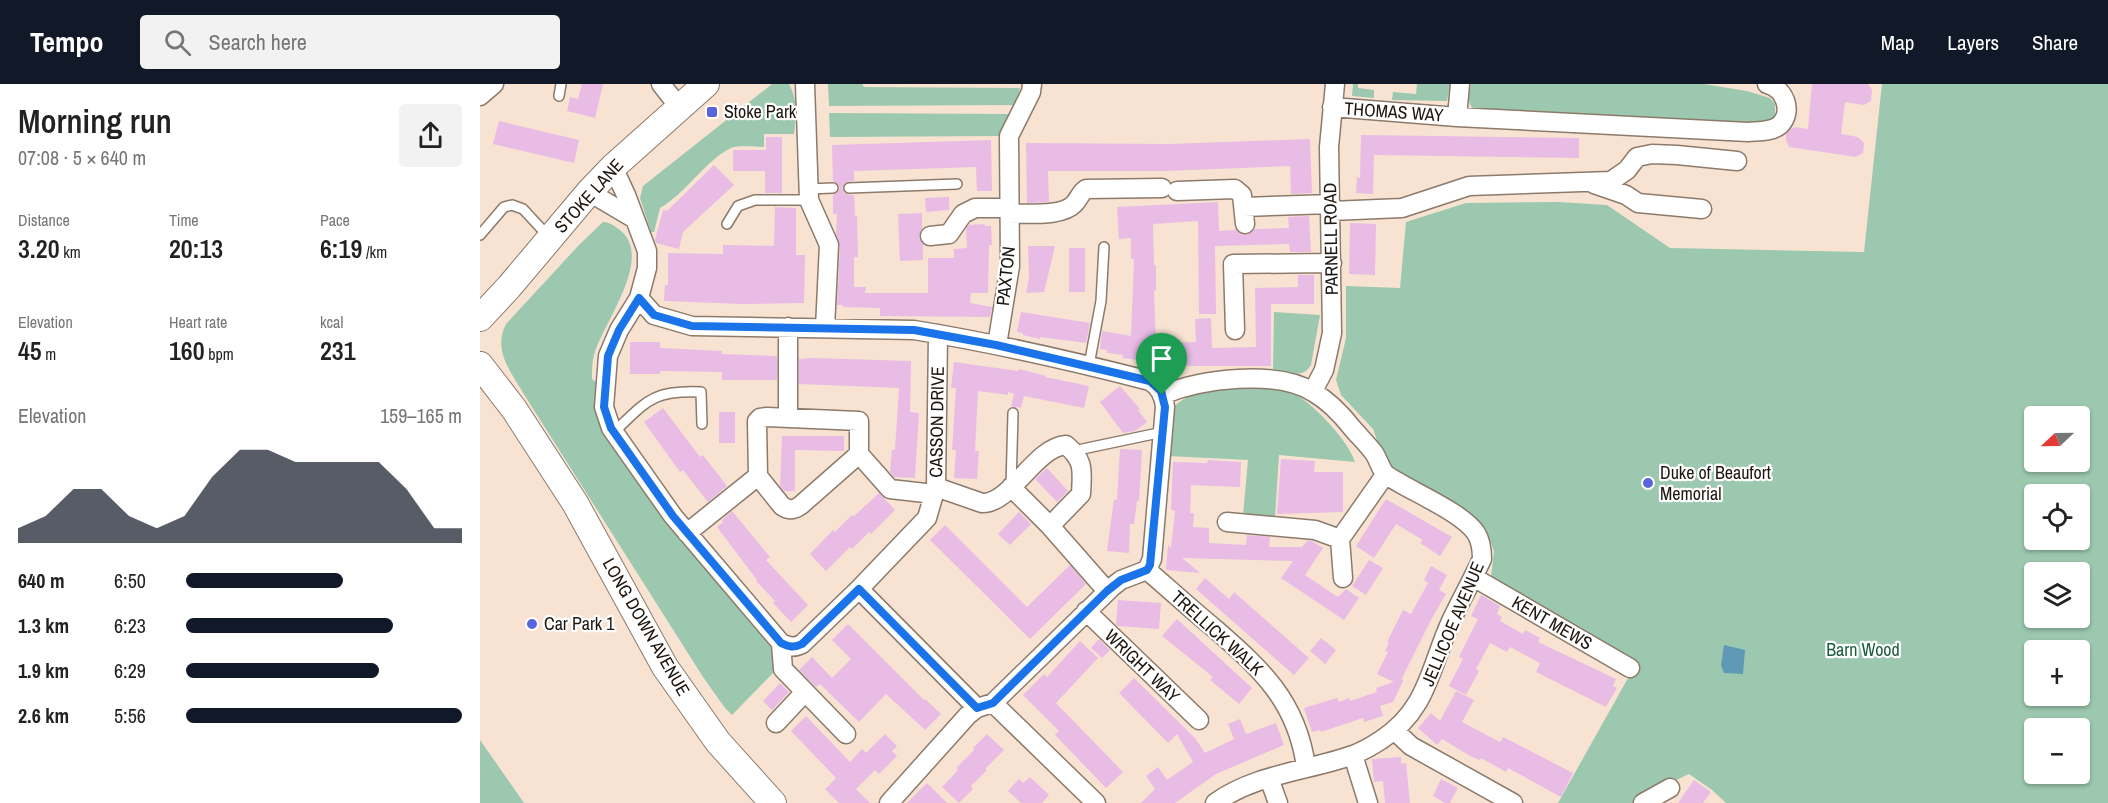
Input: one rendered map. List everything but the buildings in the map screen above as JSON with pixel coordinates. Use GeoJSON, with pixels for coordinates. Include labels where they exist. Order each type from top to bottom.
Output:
{"type":"FeatureCollection","features":[{"type":"Feature","properties":{"kind":"street"},"geometry":{"type":"LineString","coordinates":[[480,96],[494,84]]}},
{"type":"Feature","properties":{"kind":"street"},"geometry":{"type":"LineString","coordinates":[[661,84],[679,107]]}},
{"type":"Feature","properties":{"kind":"street","name":"STOKE LANE"},"geometry":{"type":"LineString","coordinates":[[480,318],[613,167],[706,84]]}},
{"type":"Feature","properties":{"kind":"street"},"geometry":{"type":"LineString","coordinates":[[805,84],[808,194],[829,245],[825,328]]}},
{"type":"Feature","properties":{"kind":"street","name":"PAXTON"},"geometry":{"type":"LineString","coordinates":[[996,345],[1010,267],[1009,136],[1031,92],[1032,84]]}},
{"type":"Feature","properties":{"kind":"street","name":"PARNELL ROAD"},"geometry":{"type":"LineString","coordinates":[[1313,391],[1324,370],[1332,333],[1329,147],[1335,84]]}},
{"type":"Feature","properties":{"kind":"street","name":"THOMAS WAY"},"geometry":{"type":"LineString","coordinates":[[1457,117],[1460,84]]}},
{"type":"Feature","properties":{"kind":"street","name":"THOMAS WAY"},"geometry":{"type":"LineString","coordinates":[[1332,107],[1457,117],[1748,132],[1766,131],[1779,127],[1786,117],[1787,103],[1780,92],[1767,84]]}},
{"type":"Feature","properties":{"kind":"street"},"geometry":{"type":"LineString","coordinates":[[930,236],[949,234],[963,214],[975,208],[1063,212],[1073,205],[1086,189],[1235,189],[1242,195],[1244,216],[1331,208],[1402,208],[1469,186],[1611,181],[1627,170],[1636,157],[1652,154],[1737,161]]}},
{"type":"Feature","properties":{"kind":"street"},"geometry":{"type":"LineString","coordinates":[[613,167],[647,251],[647,268],[639,298],[619,330],[608,356],[604,407],[614,432],[673,516],[781,643],[783,669],[846,734]]}},
{"type":"Feature","properties":{"kind":"street"},"geometry":{"type":"LineString","coordinates":[[1590,182],[1626,195],[1638,203],[1702,209]]}},
{"type":"Feature","properties":{"kind":"street"},"geometry":{"type":"LineString","coordinates":[[589,192],[633,218]]}},
{"type":"Feature","properties":{"kind":"street"},"geometry":{"type":"LineString","coordinates":[[1235,330],[1233,264],[1332,263]]}},
{"type":"Feature","properties":{"kind":"street"},"geometry":{"type":"LineString","coordinates":[[639,298],[654,315],[692,326],[914,330],[1089,365],[1150,381],[1158,387],[1165,407],[1152,559],[1147,570],[1121,580],[1107,591],[985,705],[961,722],[893,802]]}},
{"type":"Feature","properties":{"kind":"street"},"geometry":{"type":"LineString","coordinates":[[788,327],[788,418]]}},
{"type":"Feature","properties":{"kind":"street","name":"CASSON DRIVE"},"geometry":{"type":"LineString","coordinates":[[781,643],[789,647],[802,644],[927,518],[935,491],[938,334]]}},
{"type":"Feature","properties":{"kind":"street","name":"LONG DOWN AVENUE"},"geometry":{"type":"LineString","coordinates":[[480,365],[514,409],[592,531],[665,667],[718,742],[773,803]]}},
{"type":"Feature","properties":{"kind":"street"},"geometry":{"type":"LineString","coordinates":[[1162,395],[1197,383],[1245,379],[1287,382],[1313,391],[1334,408],[1373,452],[1385,475],[1340,539],[1342,578]]}},
{"type":"Feature","properties":{"kind":"street","name":"LONG DOWN AVENUE"},"geometry":{"type":"LineString","coordinates":[[480,395],[513,425],[554,471]]}},
{"type":"Feature","properties":{"kind":"street"},"geometry":{"type":"LineString","coordinates":[[859,454],[801,505],[788,509],[758,476],[757,421],[767,417],[859,421],[859,454],[890,489],[935,491],[989,503],[1011,487],[1050,450],[1066,445],[1079,457],[1082,466],[1081,494],[1050,526]]}},
{"type":"Feature","properties":{"kind":"street","name":"JELLICOE AVENUE"},"geometry":{"type":"LineString","coordinates":[[1215,803],[1244,787],[1353,755],[1370,747],[1395,731],[1424,693],[1451,622],[1482,559],[1480,542],[1476,532],[1451,513],[1385,475]]}},
{"type":"Feature","properties":{"kind":"street"},"geometry":{"type":"LineString","coordinates":[[687,533],[758,476]]}},
{"type":"Feature","properties":{"kind":"street"},"geometry":{"type":"LineString","coordinates":[[1011,487],[1050,526],[1107,591]]}},
{"type":"Feature","properties":{"kind":"street"},"geometry":{"type":"LineString","coordinates":[[1227,522],[1315,530],[1340,539]]}},
{"type":"Feature","properties":{"kind":"street","name":"TRELLICK WALK"},"geometry":{"type":"LineString","coordinates":[[1147,570],[1248,658],[1269,680],[1290,714],[1302,744],[1306,767]]}},
{"type":"Feature","properties":{"kind":"street","name":"KENT MEWS"},"geometry":{"type":"LineString","coordinates":[[1473,577],[1630,668]]}},
{"type":"Feature","properties":{"kind":"street"},"geometry":{"type":"LineString","coordinates":[[859,589],[1096,803]]}},
{"type":"Feature","properties":{"kind":"street","name":"WRIGHT WAY"},"geometry":{"type":"LineString","coordinates":[[1086,611],[1199,720]]}},
{"type":"Feature","properties":{"kind":"street"},"geometry":{"type":"LineString","coordinates":[[776,723],[805,692]]}},
{"type":"Feature","properties":{"kind":"street"},"geometry":{"type":"LineString","coordinates":[[1395,731],[1411,746],[1513,803]]}},
{"type":"Feature","properties":{"kind":"street"},"geometry":{"type":"LineString","coordinates":[[1353,755],[1368,803]]}},
{"type":"Feature","properties":{"kind":"street"},"geometry":{"type":"LineString","coordinates":[[1269,778],[1278,803]]}},
{"type":"Feature","properties":{"kind":"street"},"geometry":{"type":"LineString","coordinates":[[1643,803],[1670,788]]}},
{"type":"Feature","properties":{"kind":"lane"},"geometry":{"type":"LineString","coordinates":[[559,96],[561,84]]}},
{"type":"Feature","properties":{"kind":"lane"},"geometry":{"type":"LineString","coordinates":[[849,188],[957,184]]}},
{"type":"Feature","properties":{"kind":"lane"},"geometry":{"type":"LineString","coordinates":[[727,224],[738,206],[755,200],[808,194],[833,188]]}},
{"type":"Feature","properties":{"kind":"lane"},"geometry":{"type":"LineString","coordinates":[[480,235],[504,207],[512,205],[523,209],[551,239]]}},
{"type":"Feature","properties":{"kind":"lane"},"geometry":{"type":"LineString","coordinates":[[1089,365],[1101,301],[1104,247]]}},
{"type":"Feature","properties":{"kind":"lane"},"geometry":{"type":"LineString","coordinates":[[614,432],[646,402],[657,396],[671,393],[700,392],[702,424]]}},
{"type":"Feature","properties":{"kind":"lane"},"geometry":{"type":"LineString","coordinates":[[1011,487],[1013,413]]}},
{"type":"Feature","properties":{"kind":"lane"},"geometry":{"type":"LineString","coordinates":[[1073,451],[1163,432]]}},
{"type":"Feature","properties":{"kind":"green space"},"geometry":{"type":"Polygon","coordinates":[[[772,84],[789,84],[792,90],[796,108],[794,134],[764,134],[764,147],[735,147],[722,153],[660,208],[654,232],[651,232],[640,198],[643,186],[772,84]]]}},
{"type":"Feature","properties":{"kind":"green space"},"geometry":{"type":"Polygon","coordinates":[[[828,84],[862,84],[864,87],[1020,88],[1015,105],[829,106],[828,84]]]}},
{"type":"Feature","properties":{"kind":"green space"},"geometry":{"type":"Polygon","coordinates":[[[1353,84],[1358,84],[1358,88],[1374,90],[1374,98],[1352,96],[1353,84]]]}},
{"type":"Feature","properties":{"kind":"green space"},"geometry":{"type":"Polygon","coordinates":[[[1417,84],[1450,84],[1447,101],[1392,100],[1393,92],[1416,94],[1417,84]]]}},
{"type":"Feature","properties":{"kind":"green space"},"geometry":{"type":"Polygon","coordinates":[[[1471,84],[1704,84],[1747,91],[1770,98],[1775,104],[1775,116],[1766,124],[1753,124],[1474,109],[1469,101],[1471,84]]]}},
{"type":"Feature","properties":{"kind":"green space","name":"Barn Wood"},"geometry":{"type":"Polygon","coordinates":[[[1882,84],[2108,84],[2108,803],[1726,803],[1689,774],[1636,803],[1558,803],[1637,662],[1491,578],[1494,551],[1486,530],[1407,483],[1391,468],[1381,452],[1373,429],[1341,395],[1336,380],[1346,338],[1346,286],[1400,288],[1406,222],[1466,203],[1558,202],[1607,205],[1670,248],[1864,252],[1882,84]]]}},
{"type":"Feature","properties":{"kind":"green space"},"geometry":{"type":"Polygon","coordinates":[[[829,113],[1010,114],[1001,136],[830,137],[829,113]]]}},
{"type":"Feature","properties":{"kind":"green space"},"geometry":{"type":"Polygon","coordinates":[[[603,222],[610,223],[620,230],[629,242],[632,257],[623,291],[593,358],[592,379],[596,382],[595,410],[606,437],[659,510],[775,645],[774,672],[732,715],[703,677],[525,396],[502,353],[502,334],[506,324],[603,222]]]}},
{"type":"Feature","properties":{"kind":"green space"},"geometry":{"type":"Polygon","coordinates":[[[1274,312],[1320,315],[1311,365],[1299,374],[1273,369],[1274,312]]]}},
{"type":"Feature","properties":{"kind":"green space"},"geometry":{"type":"Polygon","coordinates":[[[1257,384],[1285,389],[1305,401],[1336,431],[1351,452],[1355,462],[1279,455],[1275,517],[1243,515],[1248,460],[1168,456],[1170,418],[1176,405],[1209,390],[1257,384]]]}},
{"type":"Feature","properties":{"kind":"green space"},"geometry":{"type":"Polygon","coordinates":[[[480,740],[524,803],[480,803],[480,740]]]}},
{"type":"Feature","properties":{"kind":"water"},"geometry":{"type":"Polygon","coordinates":[[[1724,645],[1745,650],[1743,674],[1724,673],[1721,665],[1724,645]]]}},
{"type":"Feature","properties":{"kind":"place","name":"Stoke Park"},"geometry":{"type":"Point","coordinates":[712,112]}},
{"type":"Feature","properties":{"kind":"place","name":"Duke of Beaufort Memorial"},"geometry":{"type":"Point","coordinates":[1648,483]}},
{"type":"Feature","properties":{"kind":"place","name":"Car Park 1"},"geometry":{"type":"Point","coordinates":[532,624]}},
{"type":"Feature","properties":{"kind":"route"},"geometry":{"type":"LineString","coordinates":[[639,298],[654,315],[692,326],[914,330],[938,334],[1070,360],[1150,381],[1158,387],[1162,395],[1165,407],[1150,565],[1147,570],[1121,580],[1107,591],[993,703],[977,708],[859,589],[802,644],[789,647],[781,643],[673,516],[611,428],[604,407],[608,356],[619,330],[639,298]]}}]}
